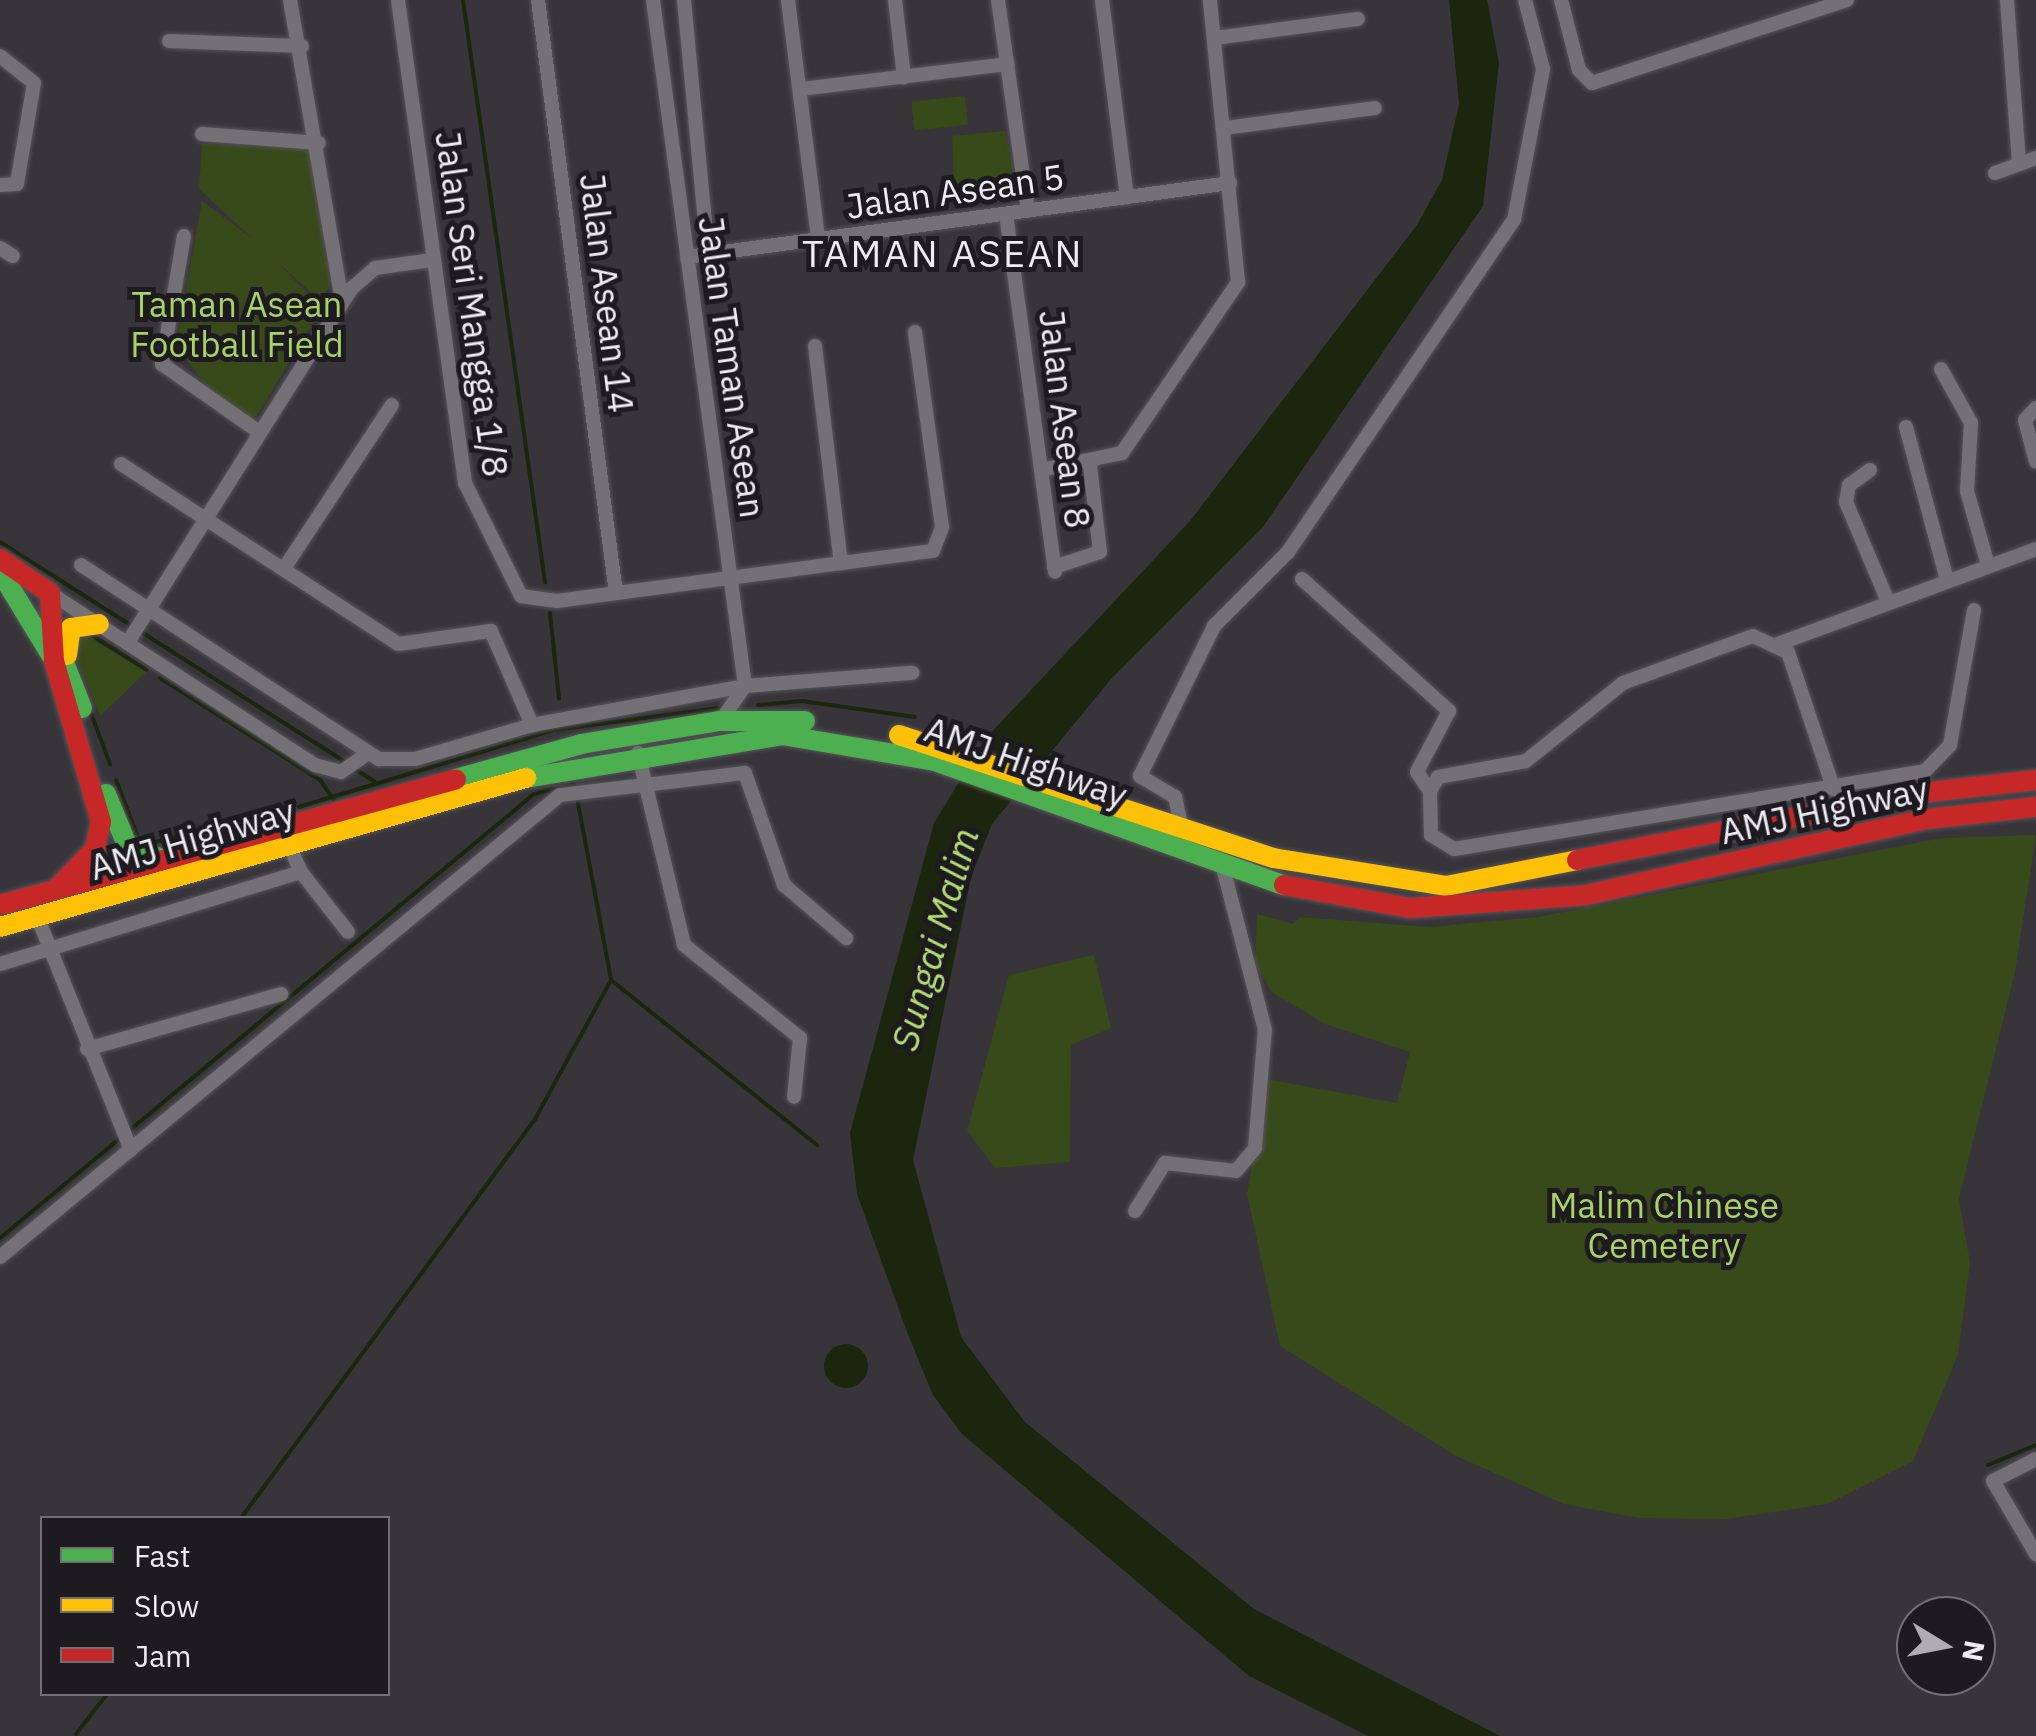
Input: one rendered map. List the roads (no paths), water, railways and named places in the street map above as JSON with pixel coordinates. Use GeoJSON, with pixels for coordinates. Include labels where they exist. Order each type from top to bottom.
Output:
{"type":"FeatureCollection","features":[{"type":"Feature","properties":{"kind":"main road"},"geometry":{"type":"LineString","coordinates":[[0,559],[50,593],[59,653],[102,830],[59,886]]}},
{"type":"Feature","properties":{"kind":"main road"},"geometry":{"type":"LineString","coordinates":[[0,571],[59,653],[121,834],[136,852],[161,858]]}},
{"type":"Feature","properties":{"kind":"main road"},"geometry":{"type":"LineString","coordinates":[[59,653],[71,628],[99,624]]}},
{"type":"Feature","properties":{"kind":"main road","name":"AMJ Highway"},"geometry":{"type":"LineString","coordinates":[[0,904],[581,744],[708,722],[764,718],[937,752],[1094,795],[1273,858],[1416,884],[1490,882],[1648,854],[1920,793],[2036,780]]}},
{"type":"Feature","properties":{"kind":"main road","name":"AMJ Highway"},"geometry":{"type":"LineString","coordinates":[[0,926],[638,753],[782,735],[937,752],[1090,817],[1222,867],[1374,904],[1489,907],[1586,895],[1927,819],[2036,807]]}},
{"type":"Feature","properties":{"kind":"street"},"geometry":{"type":"LineString","coordinates":[[290,0],[320,143],[342,302]]}},
{"type":"Feature","properties":{"kind":"street","name":"Jalan Seri Mangga 1/8"},"geometry":{"type":"LineString","coordinates":[[398,0],[465,483],[528,601],[616,593]]}},
{"type":"Feature","properties":{"kind":"street","name":"Jalan Asean 14"},"geometry":{"type":"LineString","coordinates":[[538,0],[616,593]]}},
{"type":"Feature","properties":{"kind":"street","name":"Jalan Taman Asean"},"geometry":{"type":"LineString","coordinates":[[654,0],[745,686]]}},
{"type":"Feature","properties":{"kind":"street"},"geometry":{"type":"LineString","coordinates":[[684,0],[708,254]]}},
{"type":"Feature","properties":{"kind":"street"},"geometry":{"type":"LineString","coordinates":[[788,0],[818,240]]}},
{"type":"Feature","properties":{"kind":"street"},"geometry":{"type":"LineString","coordinates":[[895,0],[904,77]]}},
{"type":"Feature","properties":{"kind":"street"},"geometry":{"type":"LineString","coordinates":[[998,0],[1028,211]]}},
{"type":"Feature","properties":{"kind":"street"},"geometry":{"type":"LineString","coordinates":[[1102,0],[1127,198]]}},
{"type":"Feature","properties":{"kind":"street"},"geometry":{"type":"LineString","coordinates":[[1041,470],[1090,465],[1122,453],[1238,282],[1210,0]]}},
{"type":"Feature","properties":{"kind":"street"},"geometry":{"type":"LineString","coordinates":[[1181,825],[1176,797],[1140,776],[1214,626],[1288,552],[1514,220],[1543,69],[1525,0]]}},
{"type":"Feature","properties":{"kind":"street"},"geometry":{"type":"LineString","coordinates":[[1562,0],[1579,70],[1592,83],[1847,0]]}},
{"type":"Feature","properties":{"kind":"street"},"geometry":{"type":"LineString","coordinates":[[2007,0],[2019,164]]}},
{"type":"Feature","properties":{"kind":"street"},"geometry":{"type":"LineString","coordinates":[[1216,38],[1358,19]]}},
{"type":"Feature","properties":{"kind":"street"},"geometry":{"type":"LineString","coordinates":[[169,41],[302,46]]}},
{"type":"Feature","properties":{"kind":"street"},"geometry":{"type":"LineString","coordinates":[[0,56],[34,83],[17,184],[0,185]]}},
{"type":"Feature","properties":{"kind":"street"},"geometry":{"type":"LineString","coordinates":[[801,90],[1007,64]]}},
{"type":"Feature","properties":{"kind":"street"},"geometry":{"type":"LineString","coordinates":[[1225,128],[1375,108]]}},
{"type":"Feature","properties":{"kind":"street"},"geometry":{"type":"LineString","coordinates":[[202,134],[320,143]]}},
{"type":"Feature","properties":{"kind":"street"},"geometry":{"type":"LineString","coordinates":[[1995,172],[2036,158]]}},
{"type":"Feature","properties":{"kind":"street","name":"Jalan Asean 5"},"geometry":{"type":"LineString","coordinates":[[688,257],[1231,187]]}},
{"type":"Feature","properties":{"kind":"street","name":"Jalan Asean 8"},"geometry":{"type":"LineString","coordinates":[[1006,214],[1054,569],[1100,552],[1090,465]]}},
{"type":"Feature","properties":{"kind":"street"},"geometry":{"type":"LineString","coordinates":[[184,236],[162,364],[258,432]]}},
{"type":"Feature","properties":{"kind":"street"},"geometry":{"type":"LineString","coordinates":[[137,627],[342,302],[375,268],[432,260]]}},
{"type":"Feature","properties":{"kind":"street"},"geometry":{"type":"LineString","coordinates":[[616,593],[925,554],[940,539],[915,332]]}},
{"type":"Feature","properties":{"kind":"street"},"geometry":{"type":"LineString","coordinates":[[815,346],[841,563]]}},
{"type":"Feature","properties":{"kind":"street"},"geometry":{"type":"LineString","coordinates":[[1941,369],[1971,423],[1967,491],[1988,565]]}},
{"type":"Feature","properties":{"kind":"street"},"geometry":{"type":"LineString","coordinates":[[285,567],[392,404]]}},
{"type":"Feature","properties":{"kind":"street"},"geometry":{"type":"LineString","coordinates":[[2036,408],[2024,420],[2036,462]]}},
{"type":"Feature","properties":{"kind":"street"},"geometry":{"type":"LineString","coordinates":[[1906,428],[1946,580]]}},
{"type":"Feature","properties":{"kind":"street"},"geometry":{"type":"LineString","coordinates":[[121,464],[398,644],[491,631],[532,725]]}},
{"type":"Feature","properties":{"kind":"street"},"geometry":{"type":"LineString","coordinates":[[1870,470],[1849,484],[1846,502],[1886,600]]}},
{"type":"Feature","properties":{"kind":"street"},"geometry":{"type":"LineString","coordinates":[[1778,644],[1886,600],[2036,548]]}},
{"type":"Feature","properties":{"kind":"street"},"geometry":{"type":"LineString","coordinates":[[81,565],[137,627],[314,765],[341,772],[362,759]]}},
{"type":"Feature","properties":{"kind":"street"},"geometry":{"type":"LineString","coordinates":[[1302,580],[1446,706],[1448,723],[1417,772],[1430,791]]}},
{"type":"Feature","properties":{"kind":"street"},"geometry":{"type":"LineString","coordinates":[[50,593],[99,624],[137,627],[362,759],[415,759],[532,725],[745,686],[912,673]]}},
{"type":"Feature","properties":{"kind":"street"},"geometry":{"type":"LineString","coordinates":[[1834,790],[1793,662],[1778,644],[1754,636],[1642,672],[1544,752],[1438,777],[1430,791],[1431,836],[1454,849],[1834,790],[1940,764],[1974,610]]}},
{"type":"Feature","properties":{"kind":"street"},"geometry":{"type":"LineString","coordinates":[[745,686],[764,718]]}},
{"type":"Feature","properties":{"kind":"street"},"geometry":{"type":"LineString","coordinates":[[708,722],[734,712],[745,686]]}},
{"type":"Feature","properties":{"kind":"street"},"geometry":{"type":"LineString","coordinates":[[638,753],[684,945],[800,1038],[794,1097]]}},
{"type":"Feature","properties":{"kind":"street"},"geometry":{"type":"LineString","coordinates":[[0,1257],[125,1140],[543,803],[646,780],[734,770],[752,778],[784,885],[846,938]]}},
{"type":"Feature","properties":{"kind":"street"},"geometry":{"type":"LineString","coordinates":[[1684,814],[1726,835]]}},
{"type":"Feature","properties":{"kind":"street"},"geometry":{"type":"LineString","coordinates":[[1648,854],[1684,814]]}},
{"type":"Feature","properties":{"kind":"street"},"geometry":{"type":"LineString","coordinates":[[289,845],[301,872],[348,932]]}},
{"type":"Feature","properties":{"kind":"street"},"geometry":{"type":"LineString","coordinates":[[1136,1211],[1166,1163],[1236,1171],[1255,1148],[1264,1030],[1222,867]]}},
{"type":"Feature","properties":{"kind":"street"},"geometry":{"type":"LineString","coordinates":[[0,964],[301,872]]}},
{"type":"Feature","properties":{"kind":"street"},"geometry":{"type":"LineString","coordinates":[[37,916],[125,1140]]}},
{"type":"Feature","properties":{"kind":"street"},"geometry":{"type":"LineString","coordinates":[[87,1049],[282,994]]}},
{"type":"Feature","properties":{"kind":"street"},"geometry":{"type":"LineString","coordinates":[[2036,1459],[1993,1481],[2036,1554]]}},
{"type":"Feature","properties":{"kind":"water","name":"Sungai Malim"},"geometry":{"type":"Polygon","coordinates":[[[1449,0],[1487,0],[1499,63],[1483,206],[1263,527],[1111,679],[992,824],[971,877],[913,1160],[961,1337],[1025,1422],[1254,1609],[1500,1736],[1368,1736],[1249,1676],[962,1434],[933,1395],[907,1332],[857,1194],[850,1133],[934,823],[986,738],[1190,521],[1417,225],[1442,180],[1459,104],[1449,0]]]}},
{"type":"Feature","properties":{"kind":"water"},"geometry":{"type":"Polygon","coordinates":[[[846,1344],[862,1350],[868,1366],[862,1382],[846,1388],[830,1382],[824,1366],[830,1350],[846,1344]]]}},
{"type":"Feature","properties":{"kind":"waterway"},"geometry":{"type":"LineString","coordinates":[[463,0],[545,582]]}},
{"type":"Feature","properties":{"kind":"waterway"},"geometry":{"type":"LineString","coordinates":[[0,542],[345,762]]}},
{"type":"Feature","properties":{"kind":"waterway"},"geometry":{"type":"LineString","coordinates":[[550,613],[559,699]]}},
{"type":"Feature","properties":{"kind":"waterway"},"geometry":{"type":"LineString","coordinates":[[90,634],[147,670]]}},
{"type":"Feature","properties":{"kind":"waterway"},"geometry":{"type":"LineString","coordinates":[[160,678],[320,780],[334,800]]}},
{"type":"Feature","properties":{"kind":"waterway"},"geometry":{"type":"LineString","coordinates":[[758,705],[802,701],[915,717]]}},
{"type":"Feature","properties":{"kind":"waterway"},"geometry":{"type":"LineString","coordinates":[[299,807],[554,730],[726,707]]}},
{"type":"Feature","properties":{"kind":"waterway"},"geometry":{"type":"LineString","coordinates":[[89,708],[110,764]]}},
{"type":"Feature","properties":{"kind":"waterway"},"geometry":{"type":"LineString","coordinates":[[353,768],[374,781]]}},
{"type":"Feature","properties":{"kind":"waterway"},"geometry":{"type":"LineString","coordinates":[[116,780],[139,840]]}},
{"type":"Feature","properties":{"kind":"waterway"},"geometry":{"type":"LineString","coordinates":[[0,1238],[534,794],[574,784]]}},
{"type":"Feature","properties":{"kind":"waterway"},"geometry":{"type":"LineString","coordinates":[[578,803],[611,980],[817,1145]]}},
{"type":"Feature","properties":{"kind":"waterway"},"geometry":{"type":"LineString","coordinates":[[147,844],[288,809]]}},
{"type":"Feature","properties":{"kind":"waterway"},"geometry":{"type":"LineString","coordinates":[[242,1516],[535,1119],[611,980]]}},
{"type":"Feature","properties":{"kind":"waterway"},"geometry":{"type":"LineString","coordinates":[[1988,1465],[2036,1445]]}},
{"type":"Feature","properties":{"kind":"waterway"},"geometry":{"type":"LineString","coordinates":[[76,1734],[105,1696]]}},
{"type":"Feature","properties":{"kind":"district","name":"TAMAN ASEAN"},"geometry":{"type":"Point","coordinates":[943,253]}},
{"type":"Feature","properties":{"kind":"park label","name":"Taman Asean Football Field"},"geometry":{"type":"Point","coordinates":[237,324]}},
{"type":"Feature","properties":{"kind":"park label","name":"Malim Chinese Cemetery"},"geometry":{"type":"Point","coordinates":[1664,1225]}}]}
